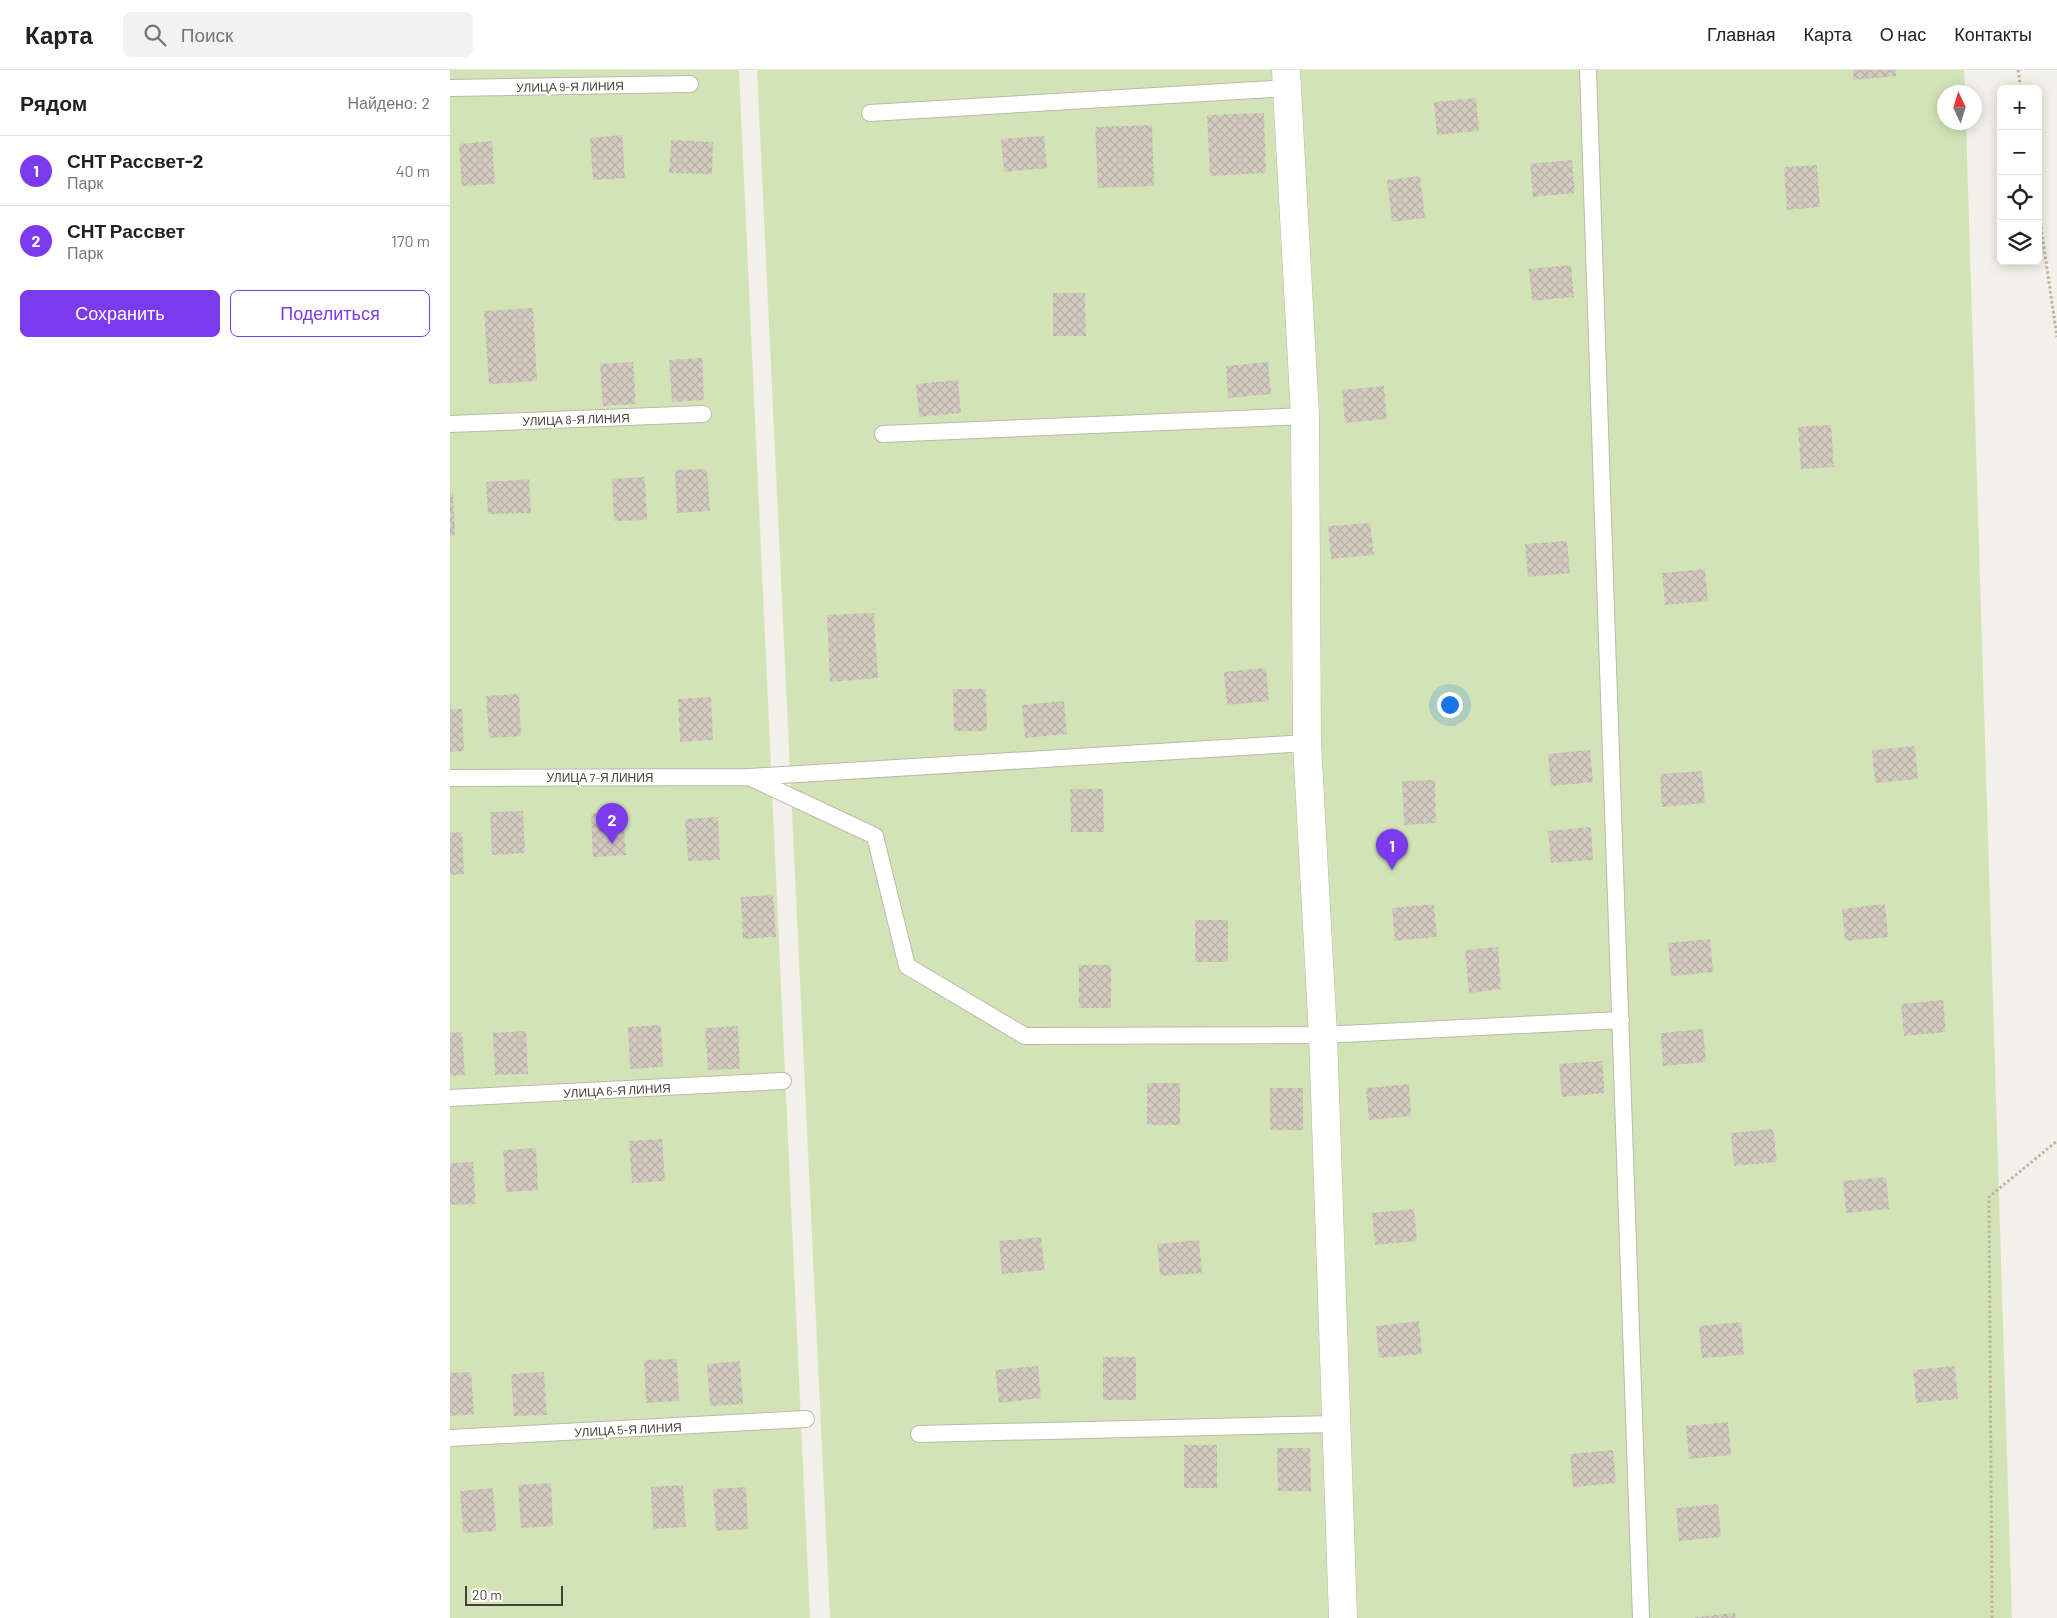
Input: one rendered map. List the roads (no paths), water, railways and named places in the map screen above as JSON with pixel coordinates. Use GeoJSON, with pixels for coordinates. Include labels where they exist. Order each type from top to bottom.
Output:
{"type":"FeatureCollection","features":[{"type":"Feature","properties":{"kind":"street"},"geometry":{"type":"LineString","coordinates":[[1287,79],[1305,416],[1307,743],[1323,1035],[1343,1618]]}},
{"type":"Feature","properties":{"kind":"lane"},"geometry":{"type":"LineString","coordinates":[[1588,70],[1621,1020],[1628,1295],[1641,1618]]}},
{"type":"Feature","properties":{"kind":"lane"},"geometry":{"type":"LineString","coordinates":[[870,113],[1287,79]]}},
{"type":"Feature","properties":{"kind":"lane","name":"УЛИЦА 9-Я ЛИНИЯ"},"geometry":{"type":"LineString","coordinates":[[450,88],[690,84]]}},
{"type":"Feature","properties":{"kind":"lane","name":"УЛИЦА 8-Я ЛИНИЯ"},"geometry":{"type":"LineString","coordinates":[[450,424],[703,414]]}},
{"type":"Feature","properties":{"kind":"lane"},"geometry":{"type":"LineString","coordinates":[[883,434],[1305,416]]}},
{"type":"Feature","properties":{"kind":"lane","name":"УЛИЦА 7-Я ЛИНИЯ"},"geometry":{"type":"LineString","coordinates":[[450,778],[750,777],[1307,743]]}},
{"type":"Feature","properties":{"kind":"lane"},"geometry":{"type":"LineString","coordinates":[[750,777],[875,836],[906,966],[1025,1036],[1323,1035],[1621,1020]]}},
{"type":"Feature","properties":{"kind":"lane","name":"УЛИЦА 6-Я ЛИНИЯ"},"geometry":{"type":"LineString","coordinates":[[450,1098],[783,1081]]}},
{"type":"Feature","properties":{"kind":"lane","name":"УЛИЦА 5-Я ЛИНИЯ"},"geometry":{"type":"LineString","coordinates":[[450,1438],[806,1420]]}},
{"type":"Feature","properties":{"kind":"lane"},"geometry":{"type":"LineString","coordinates":[[920,1434],[1335,1424]]}},
{"type":"Feature","properties":{"kind":"place","name":"СНТ Рассвет"},"geometry":{"type":"Point","coordinates":[612,844]}},
{"type":"Feature","properties":{"kind":"place","name":"СНТ Рассвет-2"},"geometry":{"type":"Point","coordinates":[1392,870]}}]}
